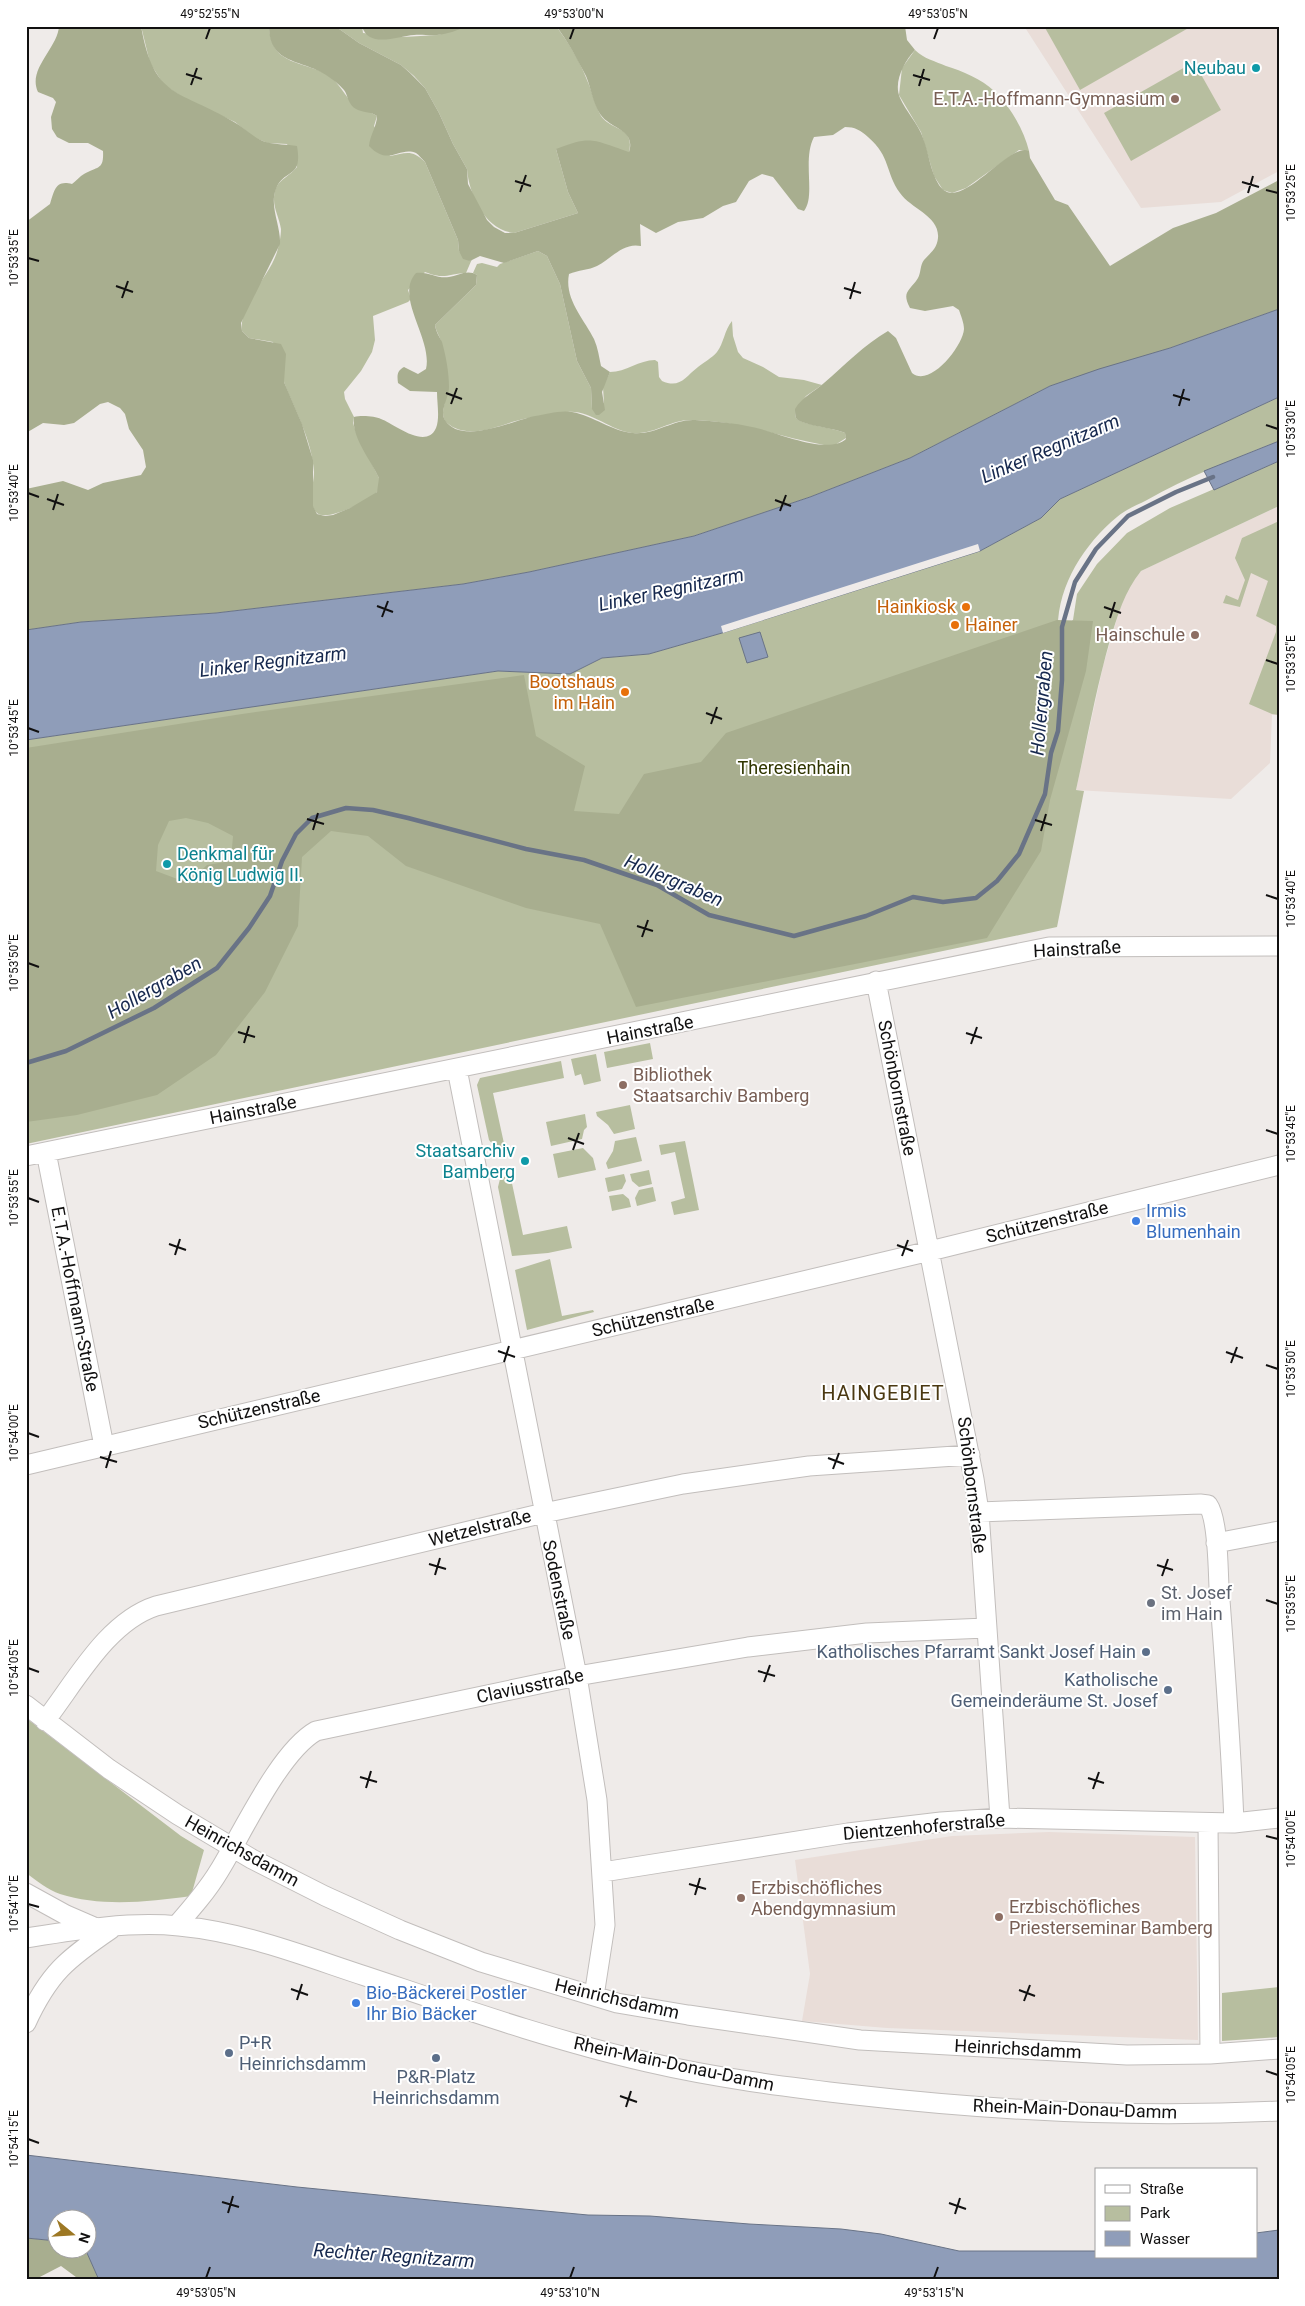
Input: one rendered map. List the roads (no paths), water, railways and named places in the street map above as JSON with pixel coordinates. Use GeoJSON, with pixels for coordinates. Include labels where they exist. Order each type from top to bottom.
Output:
{"type":"FeatureCollection","features":[{"type":"Feature","properties":{"kind":"street","name":"Hainstraße"},"geometry":{"type":"LineString","coordinates":[[26,1156],[1049,947],[1279,946]]}},
{"type":"Feature","properties":{"kind":"street","name":"Schönbornstraße"},"geometry":{"type":"LineString","coordinates":[[876,981],[970,1455],[979,1512],[1000,1818]]}},
{"type":"Feature","properties":{"kind":"street","name":"Sodenstraße"},"geometry":{"type":"LineString","coordinates":[[457,1068],[577,1676],[597,1800],[605,1925],[594,1996]]}},
{"type":"Feature","properties":{"kind":"street","name":"E.T.A.-Hoffmann-Straße"},"geometry":{"type":"LineString","coordinates":[[46,1152],[104,1446]]}},
{"type":"Feature","properties":{"kind":"street","name":"Schützenstraße"},"geometry":{"type":"LineString","coordinates":[[26,1465],[930,1251],[1279,1165]]}},
{"type":"Feature","properties":{"kind":"street","name":"Wetzelstraße"},"geometry":{"type":"LineString","coordinates":[[45,1721],[109,1636],[120,1625],[143,1610],[544,1513],[673,1486],[809,1466],[970,1455]]}},
{"type":"Feature","properties":{"kind":"street"},"geometry":{"type":"LineString","coordinates":[[979,1512],[1208,1505],[1212,1511],[1216,1543],[1229,1720],[1234,1823]]}},
{"type":"Feature","properties":{"kind":"street"},"geometry":{"type":"LineString","coordinates":[[1216,1543],[1279,1531]]}},
{"type":"Feature","properties":{"kind":"street","name":"Claviusstraße"},"geometry":{"type":"LineString","coordinates":[[177,1925],[200,1899],[219,1871],[231,1848],[289,1755],[307,1736],[316,1732],[577,1676],[671,1659],[867,1633],[986,1628]]}},
{"type":"Feature","properties":{"kind":"street","name":"Heinrichsdamm"},"geometry":{"type":"LineString","coordinates":[[26,1705],[108,1769],[231,1848],[325,1896],[441,1947],[511,1972],[594,1996],[688,2015],[860,2040],[1126,2055],[1210,2054],[1279,2049]]}},
{"type":"Feature","properties":{"kind":"street","name":"Dientzenhoferstraße"},"geometry":{"type":"LineString","coordinates":[[603,1872],[848,1833],[941,1822],[1000,1818],[1234,1823],[1279,1818]]}},
{"type":"Feature","properties":{"kind":"street"},"geometry":{"type":"LineString","coordinates":[[1208,1823],[1210,2054]]}},
{"type":"Feature","properties":{"kind":"street"},"geometry":{"type":"LineString","coordinates":[[26,1893],[66,1915],[106,1928]]}},
{"type":"Feature","properties":{"kind":"street","name":"Rhein-Main-Donau-Damm"},"geometry":{"type":"LineString","coordinates":[[26,1938],[106,1928],[177,1925],[239,1936],[297,1952],[529,2031],[579,2046],[718,2077],[934,2104],[1016,2110],[1099,2112],[1279,2111]]}},
{"type":"Feature","properties":{"kind":"street"},"geometry":{"type":"LineString","coordinates":[[26,2023],[37,2000],[62,1965],[106,1928]]}},
{"type":"Feature","properties":{"kind":"water","name":"Linker Regnitzarm"},"geometry":{"type":"Polygon","coordinates":[[[1279,309],[1279,397],[1060,499],[1041,518],[980,551],[722,633],[649,654],[602,658],[570,674],[498,671],[26,740],[26,630],[81,622],[216,613],[463,584],[529,572],[694,536],[810,497],[910,458],[1050,386],[1170,348],[1279,309]]]}},
{"type":"Feature","properties":{"kind":"water"},"geometry":{"type":"Polygon","coordinates":[[[1279,441],[1279,461],[1214,490],[1204,471],[1279,441]]]}},
{"type":"Feature","properties":{"kind":"water"},"geometry":{"type":"Polygon","coordinates":[[[760,632],[768,657],[747,663],[739,638],[760,632]]]}},
{"type":"Feature","properties":{"kind":"water","name":"Rechter Regnitzarm"},"geometry":{"type":"Polygon","coordinates":[[[26,2155],[297,2187],[588,2215],[650,2216],[841,2229],[881,2234],[959,2251],[1095,2251],[1095,2258],[1258,2258],[1258,2233],[1279,2230],[1279,2280],[99,2280],[89,2258],[98,2258],[98,2208],[48,2208],[48,2240],[26,2238],[26,2155]]]}},
{"type":"Feature","properties":{"kind":"waterway","name":"Hollergraben"},"geometry":{"type":"LineString","coordinates":[[26,1063],[66,1051],[154,1008],[217,968],[249,928],[270,896],[282,861],[296,834],[312,818],[346,808],[373,810],[526,849],[584,860],[657,885],[709,915],[794,936],[866,916],[913,897],[943,902],[976,898],[997,881],[1019,854],[1045,794],[1051,753],[1058,731],[1062,680],[1062,627],[1075,582],[1096,549],[1128,516],[1176,492],[1213,477]]}},
{"type":"Feature","properties":{"kind":"place","name":"Neubau"},"geometry":{"type":"Point","coordinates":[1256,68]}},
{"type":"Feature","properties":{"kind":"place","name":"E.T.A.-Hoffmann-Gymnasium"},"geometry":{"type":"Point","coordinates":[1175,99]}},
{"type":"Feature","properties":{"kind":"place","name":"Hainkiosk"},"geometry":{"type":"Point","coordinates":[966,607]}},
{"type":"Feature","properties":{"kind":"place","name":"Hainer"},"geometry":{"type":"Point","coordinates":[955,625]}},
{"type":"Feature","properties":{"kind":"place","name":"Hainschule"},"geometry":{"type":"Point","coordinates":[1195,635]}},
{"type":"Feature","properties":{"kind":"place","name":"Bootshaus im Hain"},"geometry":{"type":"Point","coordinates":[625,692]}},
{"type":"Feature","properties":{"kind":"place","name":"Denkmal für König Ludwig II."},"geometry":{"type":"Point","coordinates":[167,864]}},
{"type":"Feature","properties":{"kind":"place","name":"Bibliothek Staatsarchiv Bamberg"},"geometry":{"type":"Point","coordinates":[623,1085]}},
{"type":"Feature","properties":{"kind":"place","name":"Staatsarchiv Bamberg"},"geometry":{"type":"Point","coordinates":[525,1161]}},
{"type":"Feature","properties":{"kind":"place","name":"Irmis Blumenhain"},"geometry":{"type":"Point","coordinates":[1136,1221]}},
{"type":"Feature","properties":{"kind":"place","name":"St. Josef im Hain"},"geometry":{"type":"Point","coordinates":[1151,1603]}},
{"type":"Feature","properties":{"kind":"place","name":"Katholisches Pfarramt Sankt Josef Hain"},"geometry":{"type":"Point","coordinates":[1146,1652]}},
{"type":"Feature","properties":{"kind":"place","name":"Katholische Gemeinderäume St. Josef"},"geometry":{"type":"Point","coordinates":[1168,1690]}},
{"type":"Feature","properties":{"kind":"place","name":"Erzbischöfliches Abendgymnasium"},"geometry":{"type":"Point","coordinates":[741,1898]}},
{"type":"Feature","properties":{"kind":"place","name":"Erzbischöfliches Priesterseminar Bamberg"},"geometry":{"type":"Point","coordinates":[999,1917]}},
{"type":"Feature","properties":{"kind":"place","name":"Bio-Bäckerei Postler Ihr Bio Bäcker"},"geometry":{"type":"Point","coordinates":[356,2003]}},
{"type":"Feature","properties":{"kind":"place","name":"P+R Heinrichsdamm"},"geometry":{"type":"Point","coordinates":[229,2053]}},
{"type":"Feature","properties":{"kind":"place","name":"P&R-Platz Heinrichsdamm"},"geometry":{"type":"Point","coordinates":[436,2058]}},
{"type":"Feature","properties":{"kind":"district","name":"HAINGEBIET"},"geometry":{"type":"Point","coordinates":[883,1393]}},
{"type":"Feature","properties":{"kind":"park label","name":"Theresienhain"},"geometry":{"type":"Point","coordinates":[794,768]}}]}
